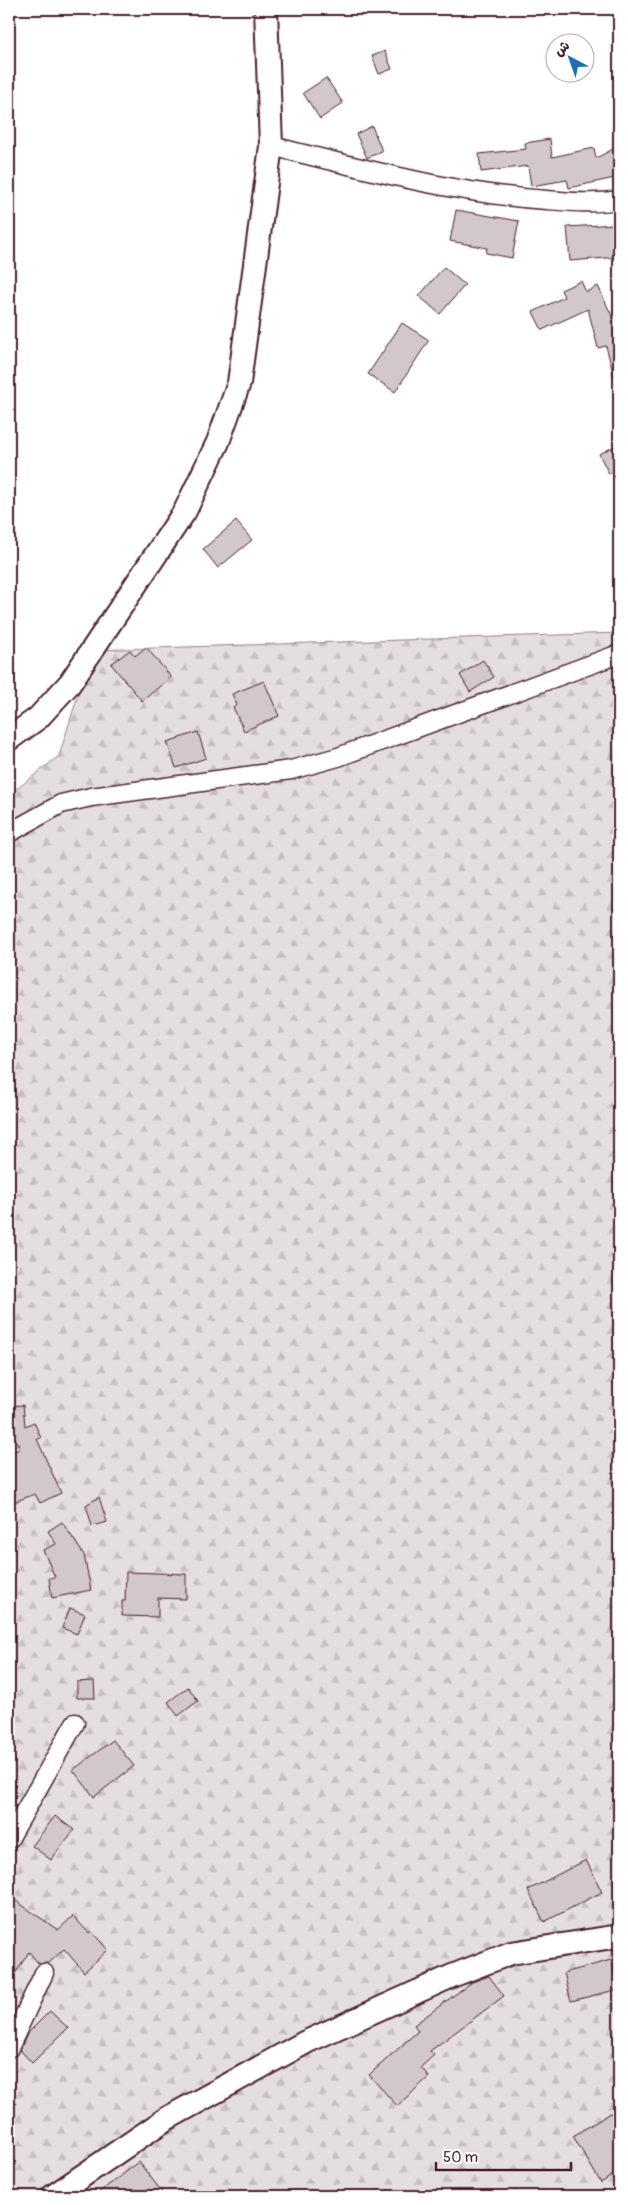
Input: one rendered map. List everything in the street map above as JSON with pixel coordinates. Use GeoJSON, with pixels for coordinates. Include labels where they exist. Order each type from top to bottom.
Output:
{"type":"FeatureCollection","features":[{"type":"Feature","properties":{"kind":"main road"},"geometry":{"type":"LineString","coordinates":[[9,739],[38,718],[70,682],[186,511],[218,442],[239,383],[271,146],[266,9]]}},
{"type":"Feature","properties":{"kind":"main road"},"geometry":{"type":"LineString","coordinates":[[53,2196],[166,2119],[306,2042],[452,1976],[511,1953],[619,1936]]}},
{"type":"Feature","properties":{"kind":"street"},"geometry":{"type":"LineString","coordinates":[[271,146],[392,175],[508,198],[599,204],[619,200]]}},
{"type":"Feature","properties":{"kind":"street"},"geometry":{"type":"LineString","coordinates":[[9,833],[61,804],[91,798],[291,770],[338,757],[619,654]]}},
{"type":"Feature","properties":{"kind":"street"},"geometry":{"type":"LineString","coordinates":[[9,1840],[75,1723]]}},
{"type":"Feature","properties":{"kind":"street"},"geometry":{"type":"LineString","coordinates":[[9,2048],[44,1973]]}},
{"type":"Feature","properties":{"kind":"green space"},"geometry":{"type":"Polygon","coordinates":[[[619,633],[619,2196],[9,2196],[9,795],[59,756],[92,650],[619,633]]]}},
{"type":"Feature","properties":{"kind":"building"},"geometry":{"type":"Polygon","coordinates":[[[385,51],[392,69],[379,74],[372,56],[385,51]]]}},
{"type":"Feature","properties":{"kind":"building"},"geometry":{"type":"Polygon","coordinates":[[[326,78],[343,103],[320,119],[303,93],[326,78]]]}},
{"type":"Feature","properties":{"kind":"building"},"geometry":{"type":"Polygon","coordinates":[[[372,126],[382,151],[367,158],[356,134],[372,126]]]}},
{"type":"Feature","properties":{"kind":"building"},"geometry":{"type":"Polygon","coordinates":[[[550,139],[552,157],[594,148],[596,158],[619,146],[619,177],[569,188],[567,180],[531,186],[528,166],[481,172],[479,154],[526,149],[525,143],[550,139]]]}},
{"type":"Feature","properties":{"kind":"building"},"geometry":{"type":"Polygon","coordinates":[[[456,210],[519,221],[512,258],[486,253],[487,248],[450,241],[456,210]]]}},
{"type":"Feature","properties":{"kind":"building"},"geometry":{"type":"Polygon","coordinates":[[[615,224],[618,257],[570,261],[567,227],[615,224]]]}},
{"type":"Feature","properties":{"kind":"building"},"geometry":{"type":"Polygon","coordinates":[[[444,267],[465,285],[440,314],[419,296],[444,267]]]}},
{"type":"Feature","properties":{"kind":"building"},"geometry":{"type":"Polygon","coordinates":[[[581,281],[586,292],[598,286],[613,318],[619,317],[619,376],[614,377],[606,346],[598,348],[588,309],[542,330],[533,312],[564,297],[561,290],[581,281]]]}},
{"type":"Feature","properties":{"kind":"building"},"geometry":{"type":"Polygon","coordinates":[[[402,323],[429,340],[395,392],[368,374],[402,323]]]}},
{"type":"Feature","properties":{"kind":"building"},"geometry":{"type":"Polygon","coordinates":[[[619,444],[619,469],[609,474],[599,454],[619,444]]]}},
{"type":"Feature","properties":{"kind":"building"},"geometry":{"type":"Polygon","coordinates":[[[236,521],[252,540],[218,568],[203,549],[236,521]]]}},
{"type":"Feature","properties":{"kind":"building"},"geometry":{"type":"Polygon","coordinates":[[[146,647],[171,677],[142,701],[111,664],[130,650],[135,656],[146,647]]]}},
{"type":"Feature","properties":{"kind":"building"},"geometry":{"type":"Polygon","coordinates":[[[483,660],[494,677],[470,692],[460,675],[483,660]]]}},
{"type":"Feature","properties":{"kind":"building"},"geometry":{"type":"Polygon","coordinates":[[[264,681],[279,716],[244,731],[233,707],[237,705],[232,694],[264,681]]]}},
{"type":"Feature","properties":{"kind":"building"},"geometry":{"type":"Polygon","coordinates":[[[198,732],[206,758],[176,768],[167,742],[198,732]]]}},
{"type":"Feature","properties":{"kind":"building"},"geometry":{"type":"Polygon","coordinates":[[[23,1405],[25,1426],[34,1422],[41,1438],[37,1439],[61,1493],[40,1503],[35,1494],[9,1504],[9,1453],[20,1449],[9,1424],[9,1406],[23,1405]]]}},
{"type":"Feature","properties":{"kind":"building"},"geometry":{"type":"Polygon","coordinates":[[[99,1497],[107,1522],[92,1526],[86,1505],[99,1497]]]}},
{"type":"Feature","properties":{"kind":"building"},"geometry":{"type":"Polygon","coordinates":[[[62,1522],[84,1555],[91,1590],[52,1598],[49,1578],[55,1577],[43,1550],[56,1544],[48,1531],[62,1522]]]}},
{"type":"Feature","properties":{"kind":"building"},"geometry":{"type":"Polygon","coordinates":[[[126,1572],[186,1574],[186,1599],[158,1598],[158,1617],[122,1616],[122,1601],[125,1601],[126,1572]]]}},
{"type":"Feature","properties":{"kind":"building"},"geometry":{"type":"Polygon","coordinates":[[[70,1608],[85,1614],[77,1634],[62,1628],[70,1608]]]}},
{"type":"Feature","properties":{"kind":"building"},"geometry":{"type":"Polygon","coordinates":[[[94,1681],[95,1698],[77,1698],[77,1682],[94,1681]]]}},
{"type":"Feature","properties":{"kind":"building"},"geometry":{"type":"Polygon","coordinates":[[[188,1687],[198,1701],[178,1716],[168,1702],[188,1687]]]}},
{"type":"Feature","properties":{"kind":"building"},"geometry":{"type":"Polygon","coordinates":[[[113,1740],[134,1766],[94,1797],[73,1770],[113,1740]]]}},
{"type":"Feature","properties":{"kind":"building"},"geometry":{"type":"Polygon","coordinates":[[[55,1816],[74,1830],[51,1860],[32,1846],[55,1816]]]}},
{"type":"Feature","properties":{"kind":"building"},"geometry":{"type":"Polygon","coordinates":[[[586,1860],[602,1892],[544,1922],[528,1890],[586,1860]]]}},
{"type":"Feature","properties":{"kind":"building"},"geometry":{"type":"Polygon","coordinates":[[[9,1896],[58,1930],[73,1916],[89,1933],[91,1931],[108,1950],[84,1972],[64,1949],[49,1963],[39,1964],[29,1952],[9,1983],[9,1896]]]}},
{"type":"Feature","properties":{"kind":"building"},"geometry":{"type":"Polygon","coordinates":[[[611,1960],[619,1989],[571,2001],[564,1973],[611,1960]]]}},
{"type":"Feature","properties":{"kind":"building"},"geometry":{"type":"Polygon","coordinates":[[[489,1976],[504,1996],[430,2051],[434,2055],[421,2067],[429,2077],[397,2106],[369,2075],[418,2031],[414,2025],[472,1982],[489,1976]]]}},
{"type":"Feature","properties":{"kind":"building"},"geometry":{"type":"Polygon","coordinates":[[[50,2011],[68,2028],[32,2063],[20,2050],[27,2034],[50,2011]]]}},
{"type":"Feature","properties":{"kind":"building"},"geometry":{"type":"Polygon","coordinates":[[[614,2111],[619,2119],[619,2171],[601,2183],[573,2136],[614,2111]]]}},
{"type":"Feature","properties":{"kind":"building"},"geometry":{"type":"Polygon","coordinates":[[[139,2162],[165,2196],[94,2196],[139,2162]]]}}]}
